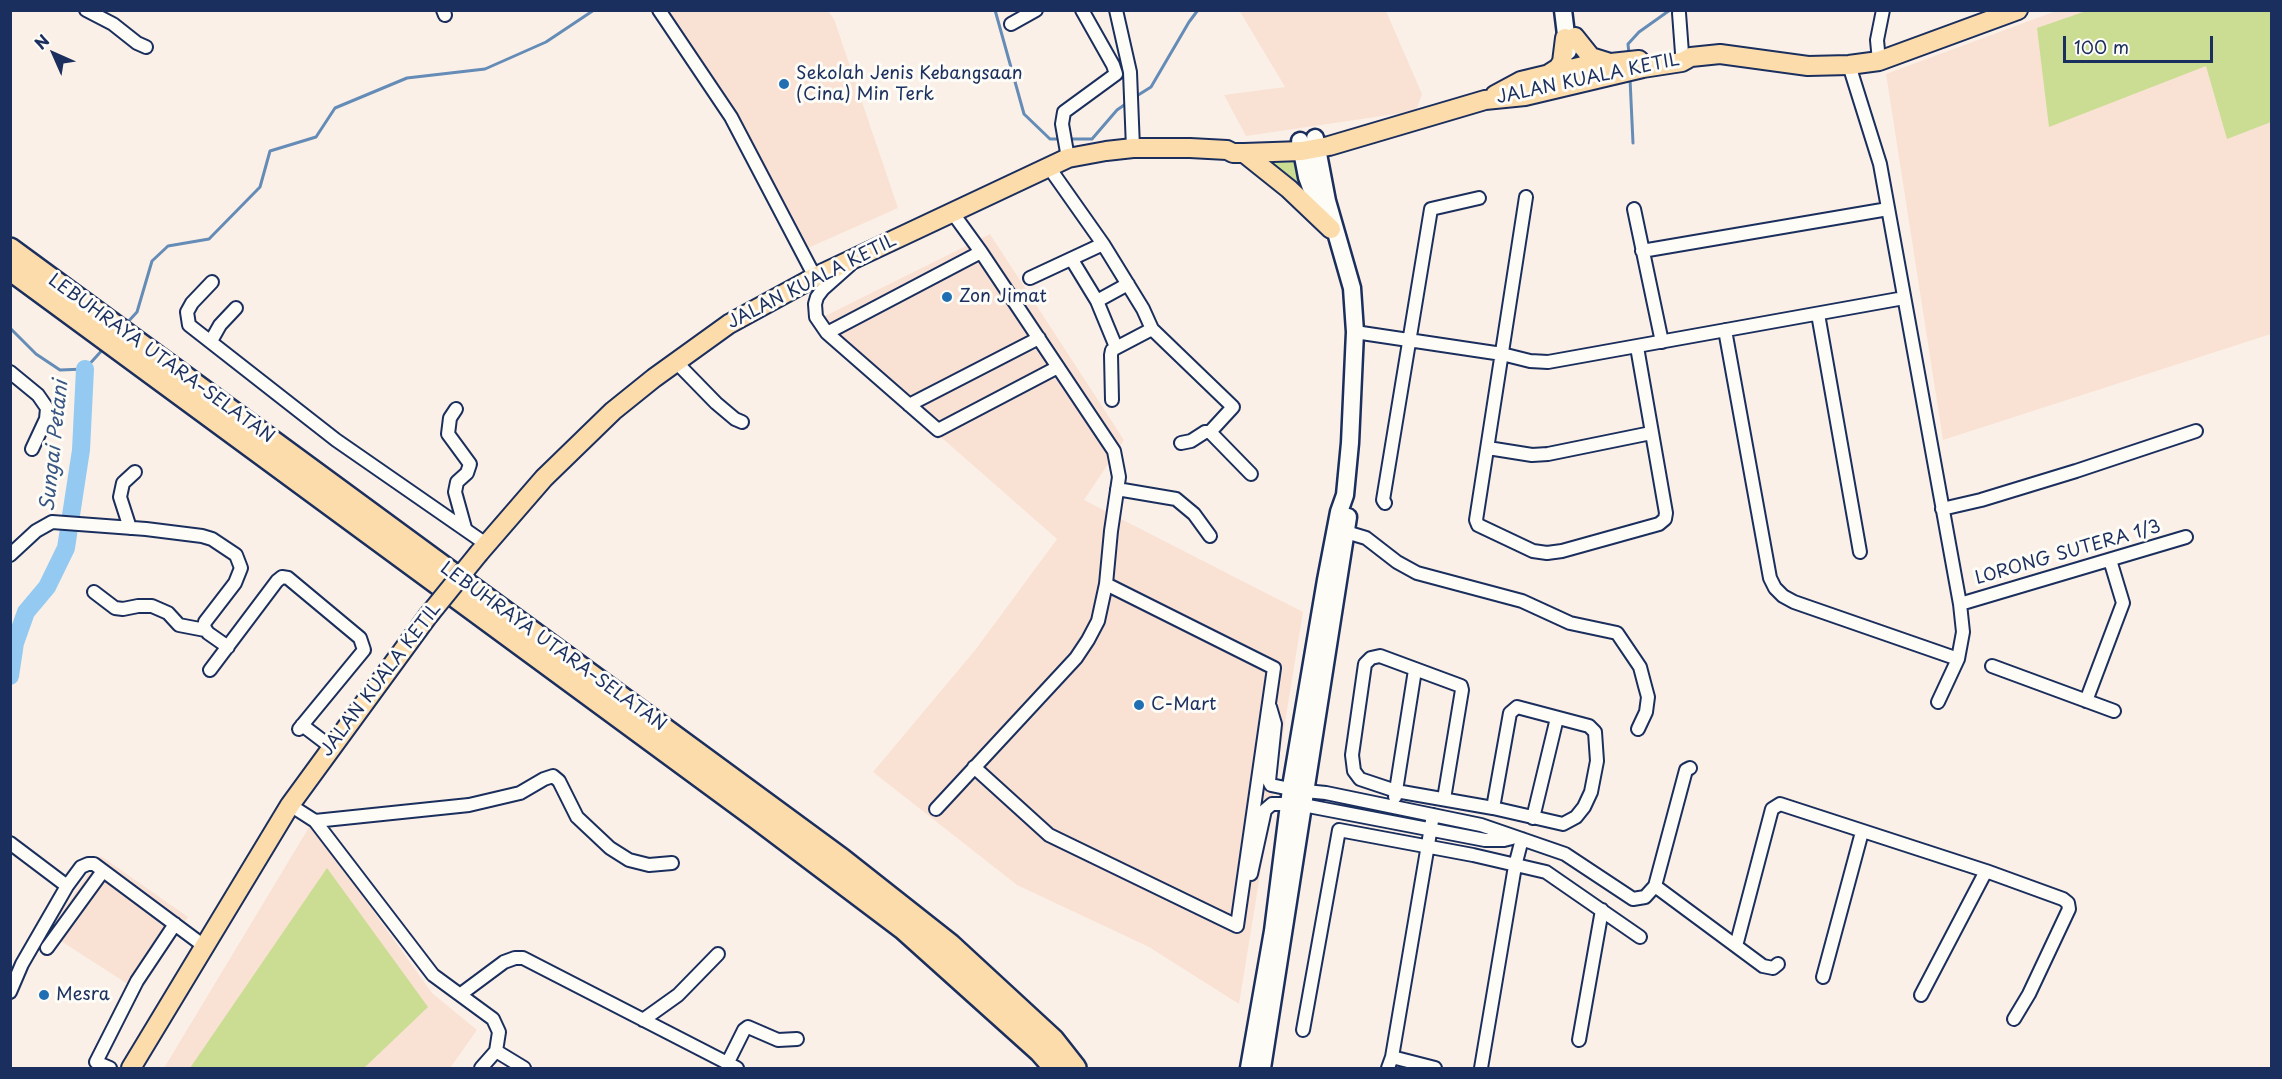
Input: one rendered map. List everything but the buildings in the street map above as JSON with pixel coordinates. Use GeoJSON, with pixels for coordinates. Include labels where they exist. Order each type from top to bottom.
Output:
{"type":"FeatureCollection","features":[{"type":"Feature","properties":{"kind":"highway","name":"LEBUHRAYA UTARA–SELATAN"},"geometry":{"type":"LineString","coordinates":[[10,249],[91,318],[850,867],[950,945],[1053,1040],[1075,1068]]}},
{"type":"Feature","properties":{"kind":"highway","name":"LEBUHRAYA UTARA–SELATAN"},"geometry":{"type":"LineString","coordinates":[[10,268],[91,318]]}},
{"type":"Feature","properties":{"kind":"highway","name":"LEBUHRAYA UTARA–SELATAN"},"geometry":{"type":"LineString","coordinates":[[139,353],[903,928],[1040,1051],[1055,1068]]}},
{"type":"Feature","properties":{"kind":"main road","name":"JALAN KUALA KETIL"},"geometry":{"type":"LineString","coordinates":[[1485,100],[1525,96],[1580,75],[1618,66],[1682,62],[1686,55],[1720,54],[1808,66],[1849,65],[1878,61],[2018,10]]}},
{"type":"Feature","properties":{"kind":"main road"},"geometry":{"type":"LineString","coordinates":[[1564,13],[1580,75]]}},
{"type":"Feature","properties":{"kind":"main road"},"geometry":{"type":"LineString","coordinates":[[1570,38],[1591,57],[1618,66]]}},
{"type":"Feature","properties":{"kind":"main road"},"geometry":{"type":"LineString","coordinates":[[1547,75],[1558,68],[1562,62],[1570,38]]}},
{"type":"Feature","properties":{"kind":"main road","name":"JALAN KUALA KETIL"},"geometry":{"type":"LineString","coordinates":[[131,1068],[290,805],[428,616],[483,548],[551,471],[613,411],[675,362],[746,312],[815,276],[1048,166],[1066,152],[1133,148],[1235,151],[1233,147],[1308,145],[1379,132],[1485,100],[1521,81],[1547,75],[1580,75]]}},
{"type":"Feature","properties":{"kind":"main road"},"geometry":{"type":"LineString","coordinates":[[1308,145],[1307,177],[1317,204],[1341,249]]}},
{"type":"Feature","properties":{"kind":"main road"},"geometry":{"type":"LineString","coordinates":[[1262,1068],[1328,569],[1339,512],[1345,495],[1350,443],[1355,332],[1352,288],[1308,145]]}},
{"type":"Feature","properties":{"kind":"main road"},"geometry":{"type":"LineString","coordinates":[[1235,151],[1289,189],[1331,229]]}},
{"type":"Feature","properties":{"kind":"main road"},"geometry":{"type":"LineString","coordinates":[[1249,1068],[1346,532],[1349,510],[1345,495]]}},
{"type":"Feature","properties":{"kind":"street"},"geometry":{"type":"LineString","coordinates":[[87,10],[146,47]]}},
{"type":"Feature","properties":{"kind":"street"},"geometry":{"type":"LineString","coordinates":[[659,10],[731,117],[815,276]]}},
{"type":"Feature","properties":{"kind":"street"},"geometry":{"type":"LineString","coordinates":[[1011,24],[1036,10]]}},
{"type":"Feature","properties":{"kind":"street"},"geometry":{"type":"LineString","coordinates":[[1082,10],[1116,74]]}},
{"type":"Feature","properties":{"kind":"street"},"geometry":{"type":"LineString","coordinates":[[1116,10],[1130,76],[1133,148]]}},
{"type":"Feature","properties":{"kind":"street"},"geometry":{"type":"LineString","coordinates":[[1878,61],[1877,40],[1883,10]]}},
{"type":"Feature","properties":{"kind":"street"},"geometry":{"type":"LineString","coordinates":[[1678,13],[1686,55]]}},
{"type":"Feature","properties":{"kind":"street"},"geometry":{"type":"LineString","coordinates":[[1849,65],[1880,164],[1960,604],[1963,632],[1958,659],[1938,702]]}},
{"type":"Feature","properties":{"kind":"street"},"geometry":{"type":"LineString","coordinates":[[1066,152],[1062,124],[1067,108],[1116,74],[1130,76]]}},
{"type":"Feature","properties":{"kind":"street"},"geometry":{"type":"LineString","coordinates":[[1048,166],[1103,244],[1152,329],[1233,407],[1210,432],[1181,443]]}},
{"type":"Feature","properties":{"kind":"street"},"geometry":{"type":"LineString","coordinates":[[1526,197],[1476,520],[1478,525],[1533,551],[1547,553],[1562,551],[1659,524],[1665,519],[1666,513],[1637,347]]}},
{"type":"Feature","properties":{"kind":"street"},"geometry":{"type":"LineString","coordinates":[[1385,503],[1383,500],[1431,208],[1479,198]]}},
{"type":"Feature","properties":{"kind":"street"},"geometry":{"type":"LineString","coordinates":[[1634,209],[1662,342]]}},
{"type":"Feature","properties":{"kind":"street"},"geometry":{"type":"LineString","coordinates":[[1642,251],[1888,209]]}},
{"type":"Feature","properties":{"kind":"street"},"geometry":{"type":"LineString","coordinates":[[936,809],[1076,658],[1098,621],[1106,584],[1119,477],[1114,451],[952,212]]}},
{"type":"Feature","properties":{"kind":"street"},"geometry":{"type":"LineString","coordinates":[[1030,278],[1103,244]]}},
{"type":"Feature","properties":{"kind":"street"},"geometry":{"type":"LineString","coordinates":[[827,333],[981,252]]}},
{"type":"Feature","properties":{"kind":"street"},"geometry":{"type":"LineString","coordinates":[[863,255],[823,289],[815,304],[816,317],[827,333],[938,430],[1058,368]]}},
{"type":"Feature","properties":{"kind":"street"},"geometry":{"type":"LineString","coordinates":[[1072,260],[1097,301],[1116,346]]}},
{"type":"Feature","properties":{"kind":"street"},"geometry":{"type":"LineString","coordinates":[[212,282],[192,303],[187,319],[189,325],[336,440],[465,528],[483,548]]}},
{"type":"Feature","properties":{"kind":"street"},"geometry":{"type":"LineString","coordinates":[[1097,301],[1128,284]]}},
{"type":"Feature","properties":{"kind":"street"},"geometry":{"type":"LineString","coordinates":[[1355,332],[1548,362],[1904,298]]}},
{"type":"Feature","properties":{"kind":"street"},"geometry":{"type":"LineString","coordinates":[[210,341],[220,325],[236,308]]}},
{"type":"Feature","properties":{"kind":"street"},"geometry":{"type":"LineString","coordinates":[[1818,314],[1860,552]]}},
{"type":"Feature","properties":{"kind":"street"},"geometry":{"type":"LineString","coordinates":[[1112,400],[1111,355],[1116,346],[1152,329]]}},
{"type":"Feature","properties":{"kind":"street"},"geometry":{"type":"LineString","coordinates":[[1725,330],[1770,578],[1775,588],[1794,602],[1958,659]]}},
{"type":"Feature","properties":{"kind":"street"},"geometry":{"type":"LineString","coordinates":[[909,405],[1039,338]]}},
{"type":"Feature","properties":{"kind":"street"},"geometry":{"type":"LineString","coordinates":[[675,362],[716,403],[742,422]]}},
{"type":"Feature","properties":{"kind":"street"},"geometry":{"type":"LineString","coordinates":[[10,372],[38,396],[48,408],[46,419],[32,449]]}},
{"type":"Feature","properties":{"kind":"street"},"geometry":{"type":"LineString","coordinates":[[456,409],[450,418],[448,434],[470,464],[467,473],[457,482],[454,492],[465,528]]}},
{"type":"Feature","properties":{"kind":"street"},"geometry":{"type":"LineString","coordinates":[[1942,509],[1981,500],[2076,471],[2196,430]]}},
{"type":"Feature","properties":{"kind":"street"},"geometry":{"type":"LineString","coordinates":[[1210,432],[1251,474]]}},
{"type":"Feature","properties":{"kind":"street"},"geometry":{"type":"LineString","coordinates":[[1488,448],[1532,455],[1548,454],[1651,433]]}},
{"type":"Feature","properties":{"kind":"street"},"geometry":{"type":"LineString","coordinates":[[130,528],[120,497],[123,483],[135,472]]}},
{"type":"Feature","properties":{"kind":"street"},"geometry":{"type":"LineString","coordinates":[[1118,489],[1176,499],[1194,514],[1210,536]]}},
{"type":"Feature","properties":{"kind":"street"},"geometry":{"type":"LineString","coordinates":[[10,555],[36,531],[52,522],[76,522],[202,536],[224,545],[236,555],[241,568],[236,583],[205,622],[205,630]]}},
{"type":"Feature","properties":{"kind":"street"},"geometry":{"type":"LineString","coordinates":[[1346,532],[1366,538],[1397,562],[1417,573],[1522,601],[1569,623],[1617,633],[1640,668],[1646,686],[1648,697],[1646,712],[1638,729]]}},
{"type":"Feature","properties":{"kind":"street","name":"LORONG SUTERA 1/3"},"geometry":{"type":"LineString","coordinates":[[1960,604],[2186,537]]}},
{"type":"Feature","properties":{"kind":"street"},"geometry":{"type":"LineString","coordinates":[[2086,701],[2123,603],[2110,560]]}},
{"type":"Feature","properties":{"kind":"street"},"geometry":{"type":"LineString","coordinates":[[210,670],[282,577],[288,578],[360,638],[364,646],[363,654],[300,727],[331,747]]}},
{"type":"Feature","properties":{"kind":"street"},"geometry":{"type":"LineString","coordinates":[[974,767],[1055,838],[1237,926],[1274,668],[1106,584]]}},
{"type":"Feature","properties":{"kind":"street"},"geometry":{"type":"LineString","coordinates":[[94,592],[115,608],[152,606],[168,614],[179,625],[205,630],[228,647]]}},
{"type":"Feature","properties":{"kind":"street"},"geometry":{"type":"LineString","coordinates":[[1444,799],[1461,688],[1459,684],[1380,656],[1371,658],[1365,664],[1352,755],[1354,771],[1360,779],[1396,791],[1493,808],[1563,824],[1571,820],[1584,807],[1591,792],[1596,761],[1595,732],[1589,726],[1521,707],[1511,710],[1493,808]]}},
{"type":"Feature","properties":{"kind":"street"},"geometry":{"type":"LineString","coordinates":[[1992,666],[2114,711]]}},
{"type":"Feature","properties":{"kind":"street"},"geometry":{"type":"LineString","coordinates":[[1394,807],[1415,670]]}},
{"type":"Feature","properties":{"kind":"street"},"geometry":{"type":"LineString","coordinates":[[1269,703],[1275,724],[1269,781],[1271,785],[1297,797],[1430,829],[1485,840],[1517,838]]}},
{"type":"Feature","properties":{"kind":"street"},"geometry":{"type":"LineString","coordinates":[[1533,818],[1557,718]]}},
{"type":"Feature","properties":{"kind":"street"},"geometry":{"type":"LineString","coordinates":[[1240,904],[1248,892],[1265,810],[1272,804],[1297,797],[1394,807],[1481,825],[1565,854],[1633,899],[1645,897],[1655,886],[1686,770],[1690,768]]}},
{"type":"Feature","properties":{"kind":"street"},"geometry":{"type":"LineString","coordinates":[[315,821],[470,805],[520,793],[543,779],[553,776],[559,781],[577,817],[610,848],[629,860],[639,863],[649,865],[672,862]]}},
{"type":"Feature","properties":{"kind":"street"},"geometry":{"type":"LineString","coordinates":[[1736,946],[1772,809],[1780,804],[1986,871],[2063,899],[2068,903],[2069,909],[2029,994],[2014,1019]]}},
{"type":"Feature","properties":{"kind":"street"},"geometry":{"type":"LineString","coordinates":[[290,805],[315,821],[433,975],[485,1011],[497,1025],[499,1032],[496,1052],[481,1068]]}},
{"type":"Feature","properties":{"kind":"street"},"geometry":{"type":"LineString","coordinates":[[1433,815],[1390,1063],[1435,1068]]}},
{"type":"Feature","properties":{"kind":"street"},"geometry":{"type":"LineString","coordinates":[[1303,1030],[1339,830],[1546,872],[1640,938]]}},
{"type":"Feature","properties":{"kind":"street"},"geometry":{"type":"LineString","coordinates":[[1823,977],[1863,832]]}},
{"type":"Feature","properties":{"kind":"street"},"geometry":{"type":"LineString","coordinates":[[1481,1068],[1515,866],[1517,838]]}},
{"type":"Feature","properties":{"kind":"street"},"geometry":{"type":"LineString","coordinates":[[10,843],[67,885]]}},
{"type":"Feature","properties":{"kind":"street"},"geometry":{"type":"LineString","coordinates":[[10,992],[22,964],[67,885],[81,867],[88,864],[94,864],[103,870],[204,945]]}},
{"type":"Feature","properties":{"kind":"street"},"geometry":{"type":"LineString","coordinates":[[47,948],[103,870]]}},
{"type":"Feature","properties":{"kind":"street"},"geometry":{"type":"LineString","coordinates":[[1921,995],[1986,871]]}},
{"type":"Feature","properties":{"kind":"street"},"geometry":{"type":"LineString","coordinates":[[1655,886],[1763,966],[1773,968],[1778,964]]}},
{"type":"Feature","properties":{"kind":"street"},"geometry":{"type":"LineString","coordinates":[[1579,1040],[1602,910]]}},
{"type":"Feature","properties":{"kind":"street"},"geometry":{"type":"LineString","coordinates":[[110,1068],[96,1062],[137,981],[175,924]]}},
{"type":"Feature","properties":{"kind":"street"},"geometry":{"type":"LineString","coordinates":[[643,1020],[678,995],[718,954]]}},
{"type":"Feature","properties":{"kind":"street"},"geometry":{"type":"LineString","coordinates":[[10,956],[22,964]]}},
{"type":"Feature","properties":{"kind":"street"},"geometry":{"type":"LineString","coordinates":[[461,994],[504,962],[519,957],[732,1066],[744,1030],[748,1027],[778,1040],[797,1039]]}},
{"type":"Feature","properties":{"kind":"street"},"geometry":{"type":"LineString","coordinates":[[496,1052],[524,1068]]}},
{"type":"Feature","properties":{"kind":"shaded area"},"geometry":{"type":"Polygon","coordinates":[[[1239,10],[1386,11],[1422,94],[1416,111],[1246,136],[1224,95],[1285,87],[1239,10]]]}},
{"type":"Feature","properties":{"kind":"shaded area","name":"Sekolah Jenis Kebangsaan (Cina) Min Terk"},"geometry":{"type":"Polygon","coordinates":[[[669,11],[828,11],[834,19],[898,208],[808,248],[669,11]]]}},
{"type":"Feature","properties":{"kind":"shaded area"},"geometry":{"type":"Polygon","coordinates":[[[2056,11],[2271,11],[2271,334],[1943,440],[1886,74],[2056,11]]]}},
{"type":"Feature","properties":{"kind":"shaded area"},"geometry":{"type":"Polygon","coordinates":[[[990,234],[1124,440],[1084,500],[1303,612],[1239,1004],[1149,947],[1017,885],[873,772],[976,649],[1057,539],[811,323],[990,234]]]}},
{"type":"Feature","properties":{"kind":"shaded area"},"geometry":{"type":"Polygon","coordinates":[[[311,824],[432,993],[477,1030],[450,1068],[164,1068],[311,824]]]}},
{"type":"Feature","properties":{"kind":"shaded area"},"geometry":{"type":"Polygon","coordinates":[[[101,856],[188,917],[140,992],[47,932],[101,856]]]}},
{"type":"Feature","properties":{"kind":"green space"},"geometry":{"type":"Polygon","coordinates":[[[2089,10],[2271,11],[2271,122],[2227,139],[2206,66],[2049,127],[2037,28],[2089,10]]]}},
{"type":"Feature","properties":{"kind":"green space"},"geometry":{"type":"Polygon","coordinates":[[[1295,159],[1302,177],[1301,186],[1293,186],[1258,160],[1295,159]]]}},
{"type":"Feature","properties":{"kind":"green space"},"geometry":{"type":"Polygon","coordinates":[[[327,868],[428,1007],[364,1068],[190,1068],[327,868]]]}},
{"type":"Feature","properties":{"kind":"waterway","name":"Sungai Petani"},"geometry":{"type":"LineString","coordinates":[[125,325],[137,312],[152,261],[168,246],[209,239],[260,187],[270,151],[316,137],[335,108],[407,78],[485,69],[546,42],[594,10]]}},
{"type":"Feature","properties":{"kind":"waterway","name":"Sungai Petani"},"geometry":{"type":"LineString","coordinates":[[995,10],[1024,114],[1050,139],[1062,139]]}},
{"type":"Feature","properties":{"kind":"waterway","name":"Sungai Petani"},"geometry":{"type":"LineString","coordinates":[[1135,97],[1151,87],[1198,10]]}},
{"type":"Feature","properties":{"kind":"waterway"},"geometry":{"type":"LineString","coordinates":[[1629,54],[1628,44],[1639,32],[1670,10]]}},
{"type":"Feature","properties":{"kind":"waterway"},"geometry":{"type":"LineString","coordinates":[[1630,79],[1633,143]]}},
{"type":"Feature","properties":{"kind":"waterway","name":"Sungai Petani"},"geometry":{"type":"LineString","coordinates":[[1068,139],[1092,139],[1117,110],[1127,103]]}},
{"type":"Feature","properties":{"kind":"waterway"},"geometry":{"type":"LineString","coordinates":[[10,328],[36,354],[60,370],[85,369],[105,347]]}},
{"type":"Feature","properties":{"kind":"waterway","name":"Sungai Petani"},"geometry":{"type":"LineString","coordinates":[[10,676],[15,643],[26,612],[47,587],[66,548],[81,450],[85,369]]}},
{"type":"Feature","properties":{"kind":"place","name":"Sekolah Jenis Kebangsaan (Cina) Min Terk"},"geometry":{"type":"Point","coordinates":[784,84]}},
{"type":"Feature","properties":{"kind":"place","name":"Zon Jimat"},"geometry":{"type":"Point","coordinates":[947,297]}},
{"type":"Feature","properties":{"kind":"place","name":"C-Mart"},"geometry":{"type":"Point","coordinates":[1139,705]}},
{"type":"Feature","properties":{"kind":"place","name":"Mesra"},"geometry":{"type":"Point","coordinates":[44,995]}}]}
